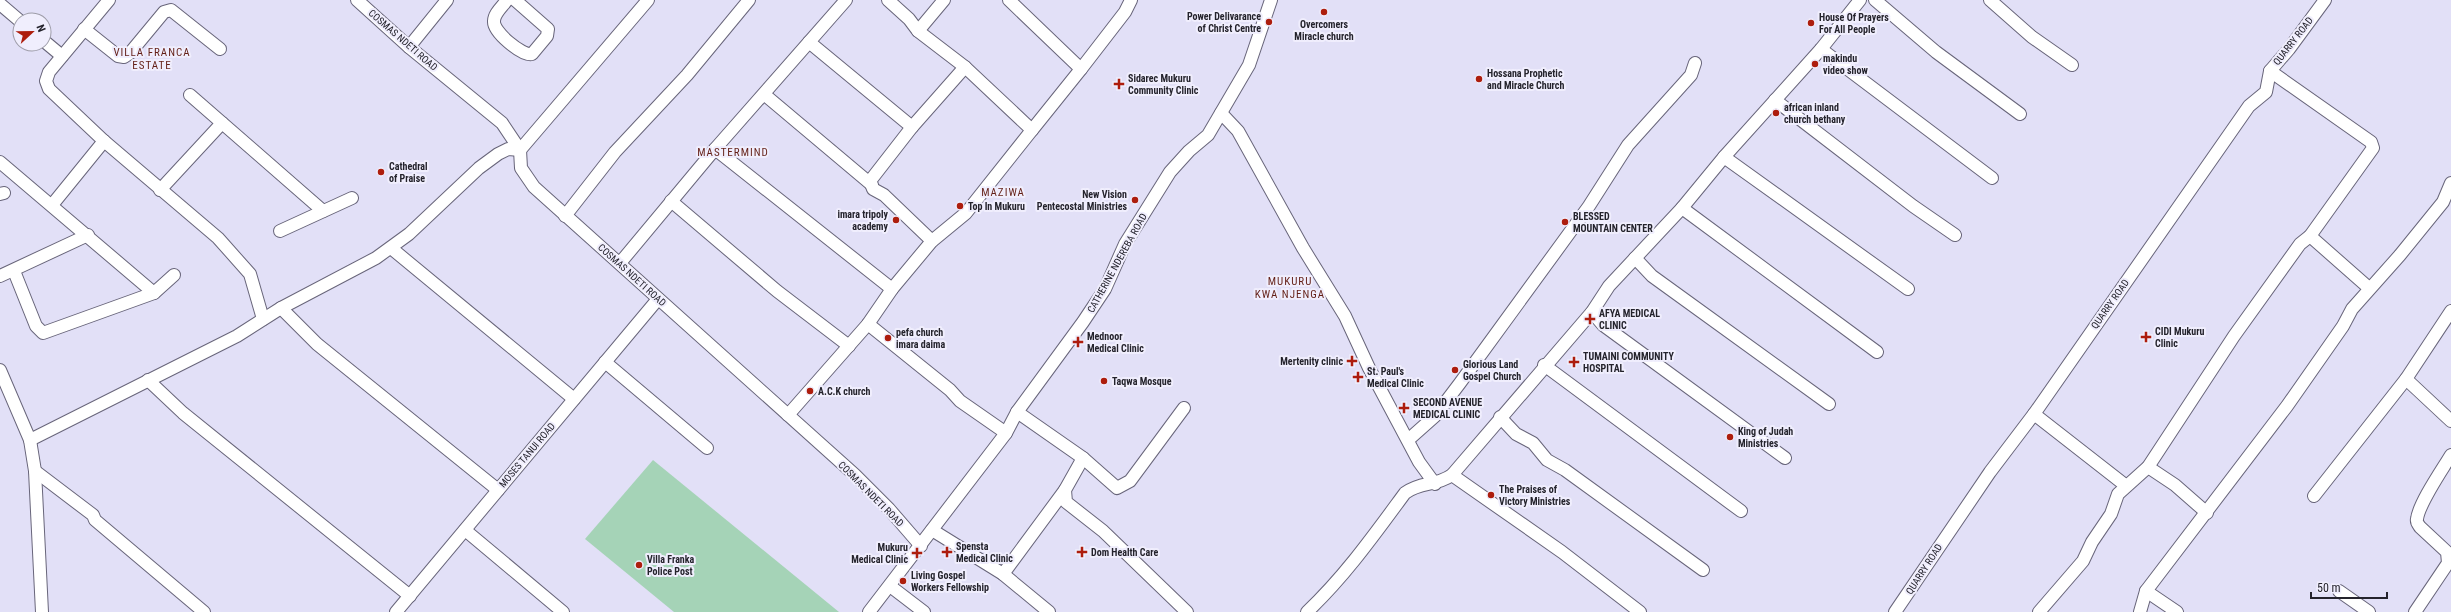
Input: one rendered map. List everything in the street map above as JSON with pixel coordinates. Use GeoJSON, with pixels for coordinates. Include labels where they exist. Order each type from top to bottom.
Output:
{"type":"FeatureCollection","features":[{"type":"Feature","properties":{"kind":"street"},"geometry":{"type":"LineString","coordinates":[[109,0],[62,56],[47,77],[48,89],[104,141],[218,238],[250,274],[263,319]]}},
{"type":"Feature","properties":{"kind":"street","name":"COSMAS NDETI ROAD"},"geometry":{"type":"LineString","coordinates":[[357,0],[409,47],[491,112],[510,133],[520,150],[519,160],[526,179],[565,216],[620,263],[658,299],[855,475],[889,509],[921,546]]}},
{"type":"Feature","properties":{"kind":"street"},"geometry":{"type":"LineString","coordinates":[[409,47],[447,0]]}},
{"type":"Feature","properties":{"kind":"street"},"geometry":{"type":"LineString","coordinates":[[507,0],[495,16],[495,27],[501,35],[524,53],[532,54],[547,36],[548,29],[515,0]]}},
{"type":"Feature","properties":{"kind":"street"},"geometry":{"type":"LineString","coordinates":[[30,440],[237,336],[281,308],[391,248],[409,234],[480,168],[498,154],[508,149],[520,150],[648,0]]}},
{"type":"Feature","properties":{"kind":"street"},"geometry":{"type":"LineString","coordinates":[[565,216],[615,152],[687,75],[749,0]]}},
{"type":"Feature","properties":{"kind":"street"},"geometry":{"type":"LineString","coordinates":[[620,263],[670,201],[765,95],[846,0]]}},
{"type":"Feature","properties":{"kind":"street"},"geometry":{"type":"LineString","coordinates":[[888,0],[909,19],[918,31],[965,66],[1032,130]]}},
{"type":"Feature","properties":{"kind":"street"},"geometry":{"type":"LineString","coordinates":[[918,31],[944,0]]}},
{"type":"Feature","properties":{"kind":"street"},"geometry":{"type":"LineString","coordinates":[[1009,0],[1081,69]]}},
{"type":"Feature","properties":{"kind":"street"},"geometry":{"type":"LineString","coordinates":[[788,415],[868,324],[892,289],[932,241],[966,213],[1081,69],[1125,12],[1131,0]]}},
{"type":"Feature","properties":{"kind":"street","name":"CATHERINE NDEREBA ROAD"},"geometry":{"type":"LineString","coordinates":[[869,612],[1006,433],[1017,412],[1096,302],[1104,289],[1125,244],[1170,172],[1189,151],[1208,135],[1249,64],[1271,0]]}},
{"type":"Feature","properties":{"kind":"street"},"geometry":{"type":"LineString","coordinates":[[1307,612],[1331,589],[1355,561],[1405,493],[1416,485],[1435,484],[1452,475],[1544,365],[1592,312],[1609,286],[1682,208],[1724,157],[1821,49],[1860,0]]}},
{"type":"Feature","properties":{"kind":"street"},"geometry":{"type":"LineString","coordinates":[[1875,0],[1936,52],[2020,114]]}},
{"type":"Feature","properties":{"kind":"street"},"geometry":{"type":"LineString","coordinates":[[1990,0],[2032,37],[2072,65]]}},
{"type":"Feature","properties":{"kind":"street","name":"QUARRY ROAD"},"geometry":{"type":"LineString","coordinates":[[1895,612],[1990,472],[2034,414],[2249,106],[2266,92],[2270,71],[2289,49],[2325,0]]}},
{"type":"Feature","properties":{"kind":"street"},"geometry":{"type":"LineString","coordinates":[[0,4],[12,14]]}},
{"type":"Feature","properties":{"kind":"street"},"geometry":{"type":"LineString","coordinates":[[84,29],[118,56],[124,57],[130,53],[165,11],[171,10],[220,49]]}},
{"type":"Feature","properties":{"kind":"street"},"geometry":{"type":"LineString","coordinates":[[810,42],[912,127]]}},
{"type":"Feature","properties":{"kind":"street"},"geometry":{"type":"LineString","coordinates":[[52,48],[62,56]]}},
{"type":"Feature","properties":{"kind":"street"},"geometry":{"type":"LineString","coordinates":[[1821,49],[1992,178]]}},
{"type":"Feature","properties":{"kind":"street"},"geometry":{"type":"LineString","coordinates":[[1408,440],[1435,416],[1589,206],[1628,145],[1691,75],[1695,63]]}},
{"type":"Feature","properties":{"kind":"street"},"geometry":{"type":"LineString","coordinates":[[932,241],[884,195],[873,189],[870,181],[912,127],[965,66]]}},
{"type":"Feature","properties":{"kind":"street"},"geometry":{"type":"LineString","coordinates":[[2039,612],[2084,561],[2092,542],[2111,514],[2118,494],[2125,485],[2148,467],[2238,330],[2300,244],[2310,236],[2373,148],[2373,144],[2270,71]]}},
{"type":"Feature","properties":{"kind":"street"},"geometry":{"type":"LineString","coordinates":[[190,94],[323,211]]}},
{"type":"Feature","properties":{"kind":"street"},"geometry":{"type":"LineString","coordinates":[[765,95],[872,185]]}},
{"type":"Feature","properties":{"kind":"street"},"geometry":{"type":"LineString","coordinates":[[1775,100],[1913,206],[1954,235]]}},
{"type":"Feature","properties":{"kind":"street"},"geometry":{"type":"LineString","coordinates":[[1220,113],[1238,130],[1303,248],[1345,316],[1369,368],[1419,462],[1435,484]]}},
{"type":"Feature","properties":{"kind":"street"},"geometry":{"type":"LineString","coordinates":[[160,190],[222,123]]}},
{"type":"Feature","properties":{"kind":"street"},"geometry":{"type":"LineString","coordinates":[[52,205],[104,141]]}},
{"type":"Feature","properties":{"kind":"street"},"geometry":{"type":"LineString","coordinates":[[715,149],[892,289]]}},
{"type":"Feature","properties":{"kind":"street"},"geometry":{"type":"LineString","coordinates":[[1724,157],[1908,289]]}},
{"type":"Feature","properties":{"kind":"street"},"geometry":{"type":"LineString","coordinates":[[0,162],[88,235],[154,293]]}},
{"type":"Feature","properties":{"kind":"street"},"geometry":{"type":"LineString","coordinates":[[2140,612],[2146,591],[2207,513],[2287,406],[2344,326],[2352,309],[2369,288],[2447,205],[2451,183]]}},
{"type":"Feature","properties":{"kind":"street"},"geometry":{"type":"LineString","coordinates":[[280,231],[352,198]]}},
{"type":"Feature","properties":{"kind":"street"},"geometry":{"type":"LineString","coordinates":[[670,201],[777,291],[849,346]]}},
{"type":"Feature","properties":{"kind":"street"},"geometry":{"type":"LineString","coordinates":[[1682,208],[1877,352]]}},
{"type":"Feature","properties":{"kind":"street"},"geometry":{"type":"LineString","coordinates":[[0,276],[14,271],[88,235]]}},
{"type":"Feature","properties":{"kind":"street"},"geometry":{"type":"LineString","coordinates":[[2310,236],[2369,288]]}},
{"type":"Feature","properties":{"kind":"street"},"geometry":{"type":"LineString","coordinates":[[391,248],[574,399]]}},
{"type":"Feature","properties":{"kind":"street"},"geometry":{"type":"LineString","coordinates":[[1635,258],[1652,276],[1829,404]]}},
{"type":"Feature","properties":{"kind":"street"},"geometry":{"type":"LineString","coordinates":[[14,271],[36,326],[43,333],[154,293],[174,275]]}},
{"type":"Feature","properties":{"kind":"street","name":"MOSES TANUI ROAD"},"geometry":{"type":"LineString","coordinates":[[396,612],[658,299]]}},
{"type":"Feature","properties":{"kind":"street"},"geometry":{"type":"LineString","coordinates":[[281,308],[317,344],[498,490]]}},
{"type":"Feature","properties":{"kind":"street"},"geometry":{"type":"LineString","coordinates":[[2314,496],[2406,379],[2451,311]]}},
{"type":"Feature","properties":{"kind":"street"},"geometry":{"type":"LineString","coordinates":[[1592,312],[1603,325],[1785,458]]}},
{"type":"Feature","properties":{"kind":"street"},"geometry":{"type":"LineString","coordinates":[[868,324],[950,390],[960,401],[1006,433]]}},
{"type":"Feature","properties":{"kind":"street"},"geometry":{"type":"LineString","coordinates":[[605,362],[707,448]]}},
{"type":"Feature","properties":{"kind":"street"},"geometry":{"type":"LineString","coordinates":[[1544,365],[1741,511]]}},
{"type":"Feature","properties":{"kind":"street"},"geometry":{"type":"LineString","coordinates":[[0,370],[30,440],[35,471],[42,612]]}},
{"type":"Feature","properties":{"kind":"street"},"geometry":{"type":"LineString","coordinates":[[2406,379],[2451,421]]}},
{"type":"Feature","properties":{"kind":"street"},"geometry":{"type":"LineString","coordinates":[[148,380],[183,413],[410,596]]}},
{"type":"Feature","properties":{"kind":"street"},"geometry":{"type":"LineString","coordinates":[[1017,412],[1082,458],[1117,488],[1121,488],[1130,482],[1184,408]]}},
{"type":"Feature","properties":{"kind":"street"},"geometry":{"type":"LineString","coordinates":[[2034,414],[2125,485]]}},
{"type":"Feature","properties":{"kind":"street"},"geometry":{"type":"LineString","coordinates":[[1500,417],[1516,434],[1533,443],[1548,460],[1565,470],[1703,570]]}},
{"type":"Feature","properties":{"kind":"street"},"geometry":{"type":"LineString","coordinates":[[2415,612],[2448,564],[2447,552],[2416,522],[2428,492],[2451,455]]}},
{"type":"Feature","properties":{"kind":"street"},"geometry":{"type":"LineString","coordinates":[[1003,574],[1065,490],[1082,458]]}},
{"type":"Feature","properties":{"kind":"street"},"geometry":{"type":"LineString","coordinates":[[2148,467],[2176,485],[2207,513]]}},
{"type":"Feature","properties":{"kind":"street"},"geometry":{"type":"LineString","coordinates":[[35,471],[93,516],[95,520],[204,612]]}},
{"type":"Feature","properties":{"kind":"street"},"geometry":{"type":"LineString","coordinates":[[1452,475],[1562,552],[1640,612]]}},
{"type":"Feature","properties":{"kind":"street"},"geometry":{"type":"LineString","coordinates":[[1065,490],[1066,502],[1103,531],[1187,612]]}},
{"type":"Feature","properties":{"kind":"street"},"geometry":{"type":"LineString","coordinates":[[465,530],[563,612]]}},
{"type":"Feature","properties":{"kind":"street"},"geometry":{"type":"LineString","coordinates":[[932,530],[1003,574],[1049,612]]}},
{"type":"Feature","properties":{"kind":"street"},"geometry":{"type":"LineString","coordinates":[[890,586],[924,612]]}},
{"type":"Feature","properties":{"kind":"street"},"geometry":{"type":"LineString","coordinates":[[2146,591],[2176,612]]}},
{"type":"Feature","properties":{"kind":"street"},"geometry":{"type":"LineString","coordinates":[[2339,591],[2369,612]]}},
{"type":"Feature","properties":{"kind":"green space"},"geometry":{"type":"Polygon","coordinates":[[[653,460],[839,612],[674,612],[585,539],[653,460]]]}},
{"type":"Feature","properties":{"kind":"place","name":"Overcomers Miracle church"},"geometry":{"type":"Point","coordinates":[1324,12]}},
{"type":"Feature","properties":{"kind":"place","name":"Power Delivarance of Christ Centre"},"geometry":{"type":"Point","coordinates":[1269,22]}},
{"type":"Feature","properties":{"kind":"place","name":"House Of Prayers For All People"},"geometry":{"type":"Point","coordinates":[1811,23]}},
{"type":"Feature","properties":{"kind":"place","name":"makindu video show"},"geometry":{"type":"Point","coordinates":[1815,64]}},
{"type":"Feature","properties":{"kind":"place","name":"Hossana Prophetic and Miracle Church"},"geometry":{"type":"Point","coordinates":[1479,79]}},
{"type":"Feature","properties":{"kind":"place","name":"Sidarec Mukuru Community Clinic"},"geometry":{"type":"Point","coordinates":[1119,84]}},
{"type":"Feature","properties":{"kind":"place","name":"african inland church bethany"},"geometry":{"type":"Point","coordinates":[1776,113]}},
{"type":"Feature","properties":{"kind":"place","name":"Cathedral of Praise"},"geometry":{"type":"Point","coordinates":[381,172]}},
{"type":"Feature","properties":{"kind":"place","name":"New Vision Pentecostal Ministries"},"geometry":{"type":"Point","coordinates":[1135,200]}},
{"type":"Feature","properties":{"kind":"place","name":"Top In Mukuru"},"geometry":{"type":"Point","coordinates":[960,206]}},
{"type":"Feature","properties":{"kind":"place","name":"imara tripoly academy"},"geometry":{"type":"Point","coordinates":[896,220]}},
{"type":"Feature","properties":{"kind":"place","name":"BLESSED MOUNTAIN CENTER"},"geometry":{"type":"Point","coordinates":[1565,222]}},
{"type":"Feature","properties":{"kind":"place","name":"AFYA MEDICAL CLINIC"},"geometry":{"type":"Point","coordinates":[1590,319]}},
{"type":"Feature","properties":{"kind":"place","name":"CIDI Mukuru Clinic"},"geometry":{"type":"Point","coordinates":[2146,337]}},
{"type":"Feature","properties":{"kind":"place","name":"pefa church imara daima"},"geometry":{"type":"Point","coordinates":[888,338]}},
{"type":"Feature","properties":{"kind":"place","name":"Mednoor Medical Clinic"},"geometry":{"type":"Point","coordinates":[1078,342]}},
{"type":"Feature","properties":{"kind":"place","name":"Mertenity clinic"},"geometry":{"type":"Point","coordinates":[1352,361]}},
{"type":"Feature","properties":{"kind":"place","name":"TUMAINI COMMUNITY HOSPITAL"},"geometry":{"type":"Point","coordinates":[1574,362]}},
{"type":"Feature","properties":{"kind":"place","name":"Glorious Land Gospel Church"},"geometry":{"type":"Point","coordinates":[1455,370]}},
{"type":"Feature","properties":{"kind":"place","name":"St. Paul's Medical Clinic"},"geometry":{"type":"Point","coordinates":[1358,377]}},
{"type":"Feature","properties":{"kind":"place","name":"Taqwa Mosque"},"geometry":{"type":"Point","coordinates":[1104,381]}},
{"type":"Feature","properties":{"kind":"place","name":"A.C.K church"},"geometry":{"type":"Point","coordinates":[810,391]}},
{"type":"Feature","properties":{"kind":"place","name":"SECOND AVENUE MEDICAL CLINIC"},"geometry":{"type":"Point","coordinates":[1404,408]}},
{"type":"Feature","properties":{"kind":"place","name":"King of Judah Ministries"},"geometry":{"type":"Point","coordinates":[1730,437]}},
{"type":"Feature","properties":{"kind":"place","name":"The Praises of Victory Ministries"},"geometry":{"type":"Point","coordinates":[1491,495]}},
{"type":"Feature","properties":{"kind":"place","name":"Spensta Medical Clinic"},"geometry":{"type":"Point","coordinates":[947,552]}},
{"type":"Feature","properties":{"kind":"place","name":"Dom Health Care"},"geometry":{"type":"Point","coordinates":[1082,552]}},
{"type":"Feature","properties":{"kind":"place","name":"Mukuru Medical Clinic"},"geometry":{"type":"Point","coordinates":[917,553]}},
{"type":"Feature","properties":{"kind":"place","name":"Villa Franka Police Post"},"geometry":{"type":"Point","coordinates":[639,565]}},
{"type":"Feature","properties":{"kind":"place","name":"Living Gospel Workers Fellowship"},"geometry":{"type":"Point","coordinates":[903,581]}},
{"type":"Feature","properties":{"kind":"district","name":"VILLA FRANCA ESTATE"},"geometry":{"type":"Point","coordinates":[152,58]}},
{"type":"Feature","properties":{"kind":"district","name":"MASTERMIND"},"geometry":{"type":"Point","coordinates":[733,152]}},
{"type":"Feature","properties":{"kind":"district","name":"MAZIWA"},"geometry":{"type":"Point","coordinates":[1003,192]}},
{"type":"Feature","properties":{"kind":"district","name":"MUKURU KWA NJENGA"},"geometry":{"type":"Point","coordinates":[1290,287]}}]}
